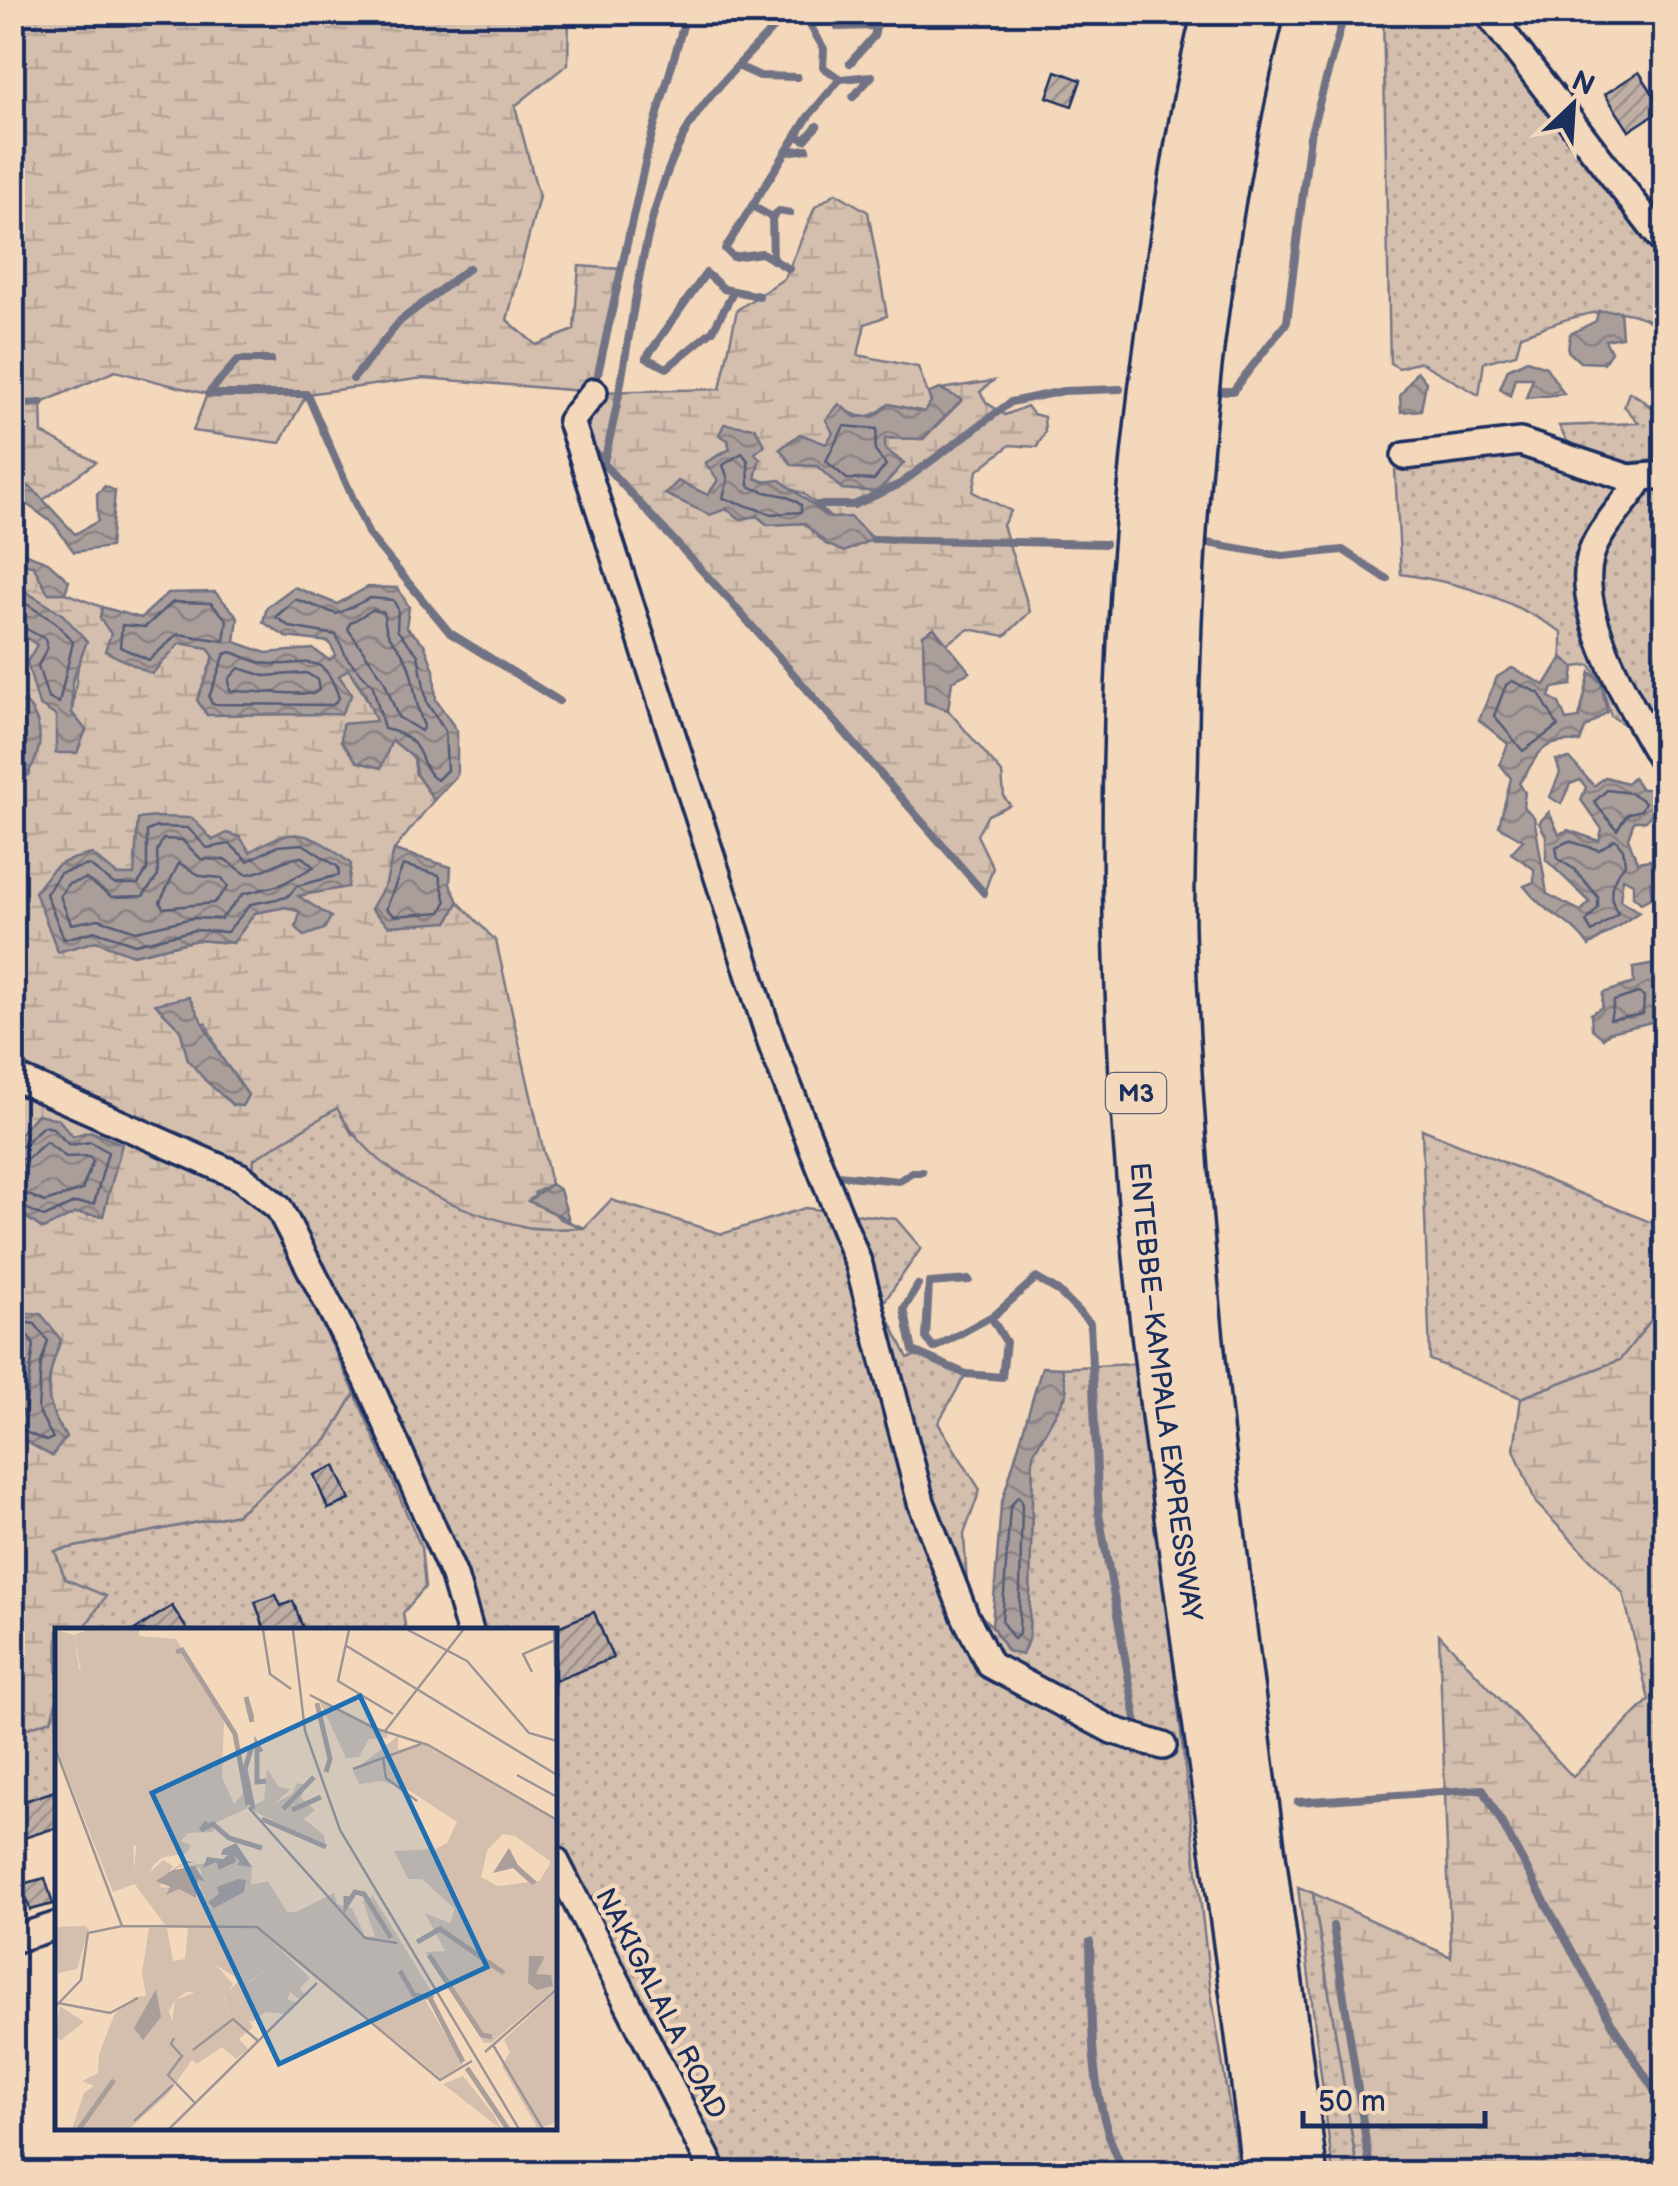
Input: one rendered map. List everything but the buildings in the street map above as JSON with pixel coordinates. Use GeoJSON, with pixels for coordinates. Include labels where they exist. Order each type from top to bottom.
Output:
{"type":"FeatureCollection","features":[{"type":"Feature","properties":{"kind":"highway","name":"ENTEBBE–KAMPALA EXPRESSWAY"},"geometry":{"type":"LineString","coordinates":[[1218,12],[1190,147],[1148,415],[1130,629],[1128,824],[1134,1068],[1155,1321],[1248,2003],[1266,2174]]}},
{"type":"Feature","properties":{"kind":"highway","name":"ENTEBBE–KAMPALA EXPRESSWAY"},"geometry":{"type":"LineString","coordinates":[[1259,12],[1229,134],[1203,292],[1182,475],[1174,636],[1170,943],[1200,1361],[1302,2174]]}},
{"type":"Feature","properties":{"kind":"street"},"geometry":{"type":"LineString","coordinates":[[1487,12],[1666,245]]}},
{"type":"Feature","properties":{"kind":"street"},"geometry":{"type":"LineString","coordinates":[[594,392],[571,421],[583,470],[626,586],[773,1048],[859,1265],[921,1502],[966,1616],[990,1665],[1112,1730],[1163,1746]]}},
{"type":"Feature","properties":{"kind":"street"},"geometry":{"type":"LineString","coordinates":[[1406,456],[1520,442],[1653,477],[1594,544],[1588,562],[1601,646],[1666,767]]}},
{"type":"Feature","properties":{"kind":"street"},"geometry":{"type":"LineString","coordinates":[[12,1076],[240,1177],[279,1208],[367,1379],[454,1576],[469,1628]]}},
{"type":"Feature","properties":{"kind":"street","name":"NAKIGALALA ROAD"},"geometry":{"type":"LineString","coordinates":[[558,1866],[714,2174]]}},
{"type":"Feature","properties":{"kind":"street"},"geometry":{"type":"LineString","coordinates":[[12,1940],[55,1927]]}},
{"type":"Feature","properties":{"kind":"green space"},"geometry":{"type":"Polygon","coordinates":[[[12,13],[569,13],[568,64],[515,106],[539,197],[507,320],[536,345],[574,330],[579,266],[621,269],[594,392],[720,389],[737,310],[785,278],[815,207],[836,193],[868,212],[887,316],[865,324],[858,355],[918,367],[931,402],[924,412],[889,404],[864,417],[839,405],[833,433],[817,466],[843,489],[884,449],[885,438],[923,439],[961,400],[941,389],[993,381],[980,392],[987,403],[1005,415],[1027,406],[1033,414],[1044,417],[1045,432],[1037,447],[1010,445],[977,471],[973,492],[1011,511],[1003,525],[1030,612],[1005,636],[969,629],[946,644],[934,628],[923,635],[925,702],[948,710],[1002,773],[1004,797],[1010,805],[988,815],[977,835],[993,868],[984,893],[731,602],[608,469],[584,436],[593,392],[424,378],[307,394],[280,443],[193,431],[207,394],[115,371],[41,403],[42,433],[96,462],[43,500],[13,478],[12,13]],[[728,440],[730,450],[718,454],[718,480],[708,496],[678,482],[741,518],[757,516],[768,525],[804,523],[826,544],[831,518],[803,493],[754,478],[728,440]]]}},
{"type":"Feature","properties":{"kind":"green space"},"geometry":{"type":"Polygon","coordinates":[[[1383,13],[1496,13],[1665,231],[1665,331],[1648,320],[1612,312],[1558,322],[1521,335],[1516,354],[1484,362],[1479,395],[1420,362],[1399,368],[1390,363],[1383,13]]]}},
{"type":"Feature","properties":{"kind":"green space"},"geometry":{"type":"Polygon","coordinates":[[[1629,392],[1648,404],[1659,418],[1665,459],[1613,464],[1574,454],[1559,426],[1639,423],[1624,406],[1629,392]]]}},
{"type":"Feature","properties":{"kind":"green space"},"geometry":{"type":"Polygon","coordinates":[[[1523,449],[1665,485],[1665,780],[1656,775],[1659,746],[1611,716],[1601,683],[1590,665],[1574,667],[1562,657],[1562,632],[1485,594],[1401,574],[1395,470],[1523,449]]]}},
{"type":"Feature","properties":{"kind":"green space"},"geometry":{"type":"Polygon","coordinates":[[[13,562],[33,565],[48,593],[65,593],[102,607],[100,618],[152,673],[180,643],[208,648],[214,656],[208,671],[207,715],[254,712],[348,668],[391,739],[414,758],[416,774],[434,800],[394,850],[386,883],[448,922],[458,902],[496,941],[551,1184],[534,1193],[560,1219],[584,1228],[529,1228],[441,1199],[416,1186],[372,1153],[337,1108],[254,1159],[253,1171],[13,1067],[13,788],[30,774],[26,701],[13,710],[12,628],[38,645],[59,729],[56,752],[86,731],[72,713],[79,658],[62,614],[13,584],[13,562]],[[213,841],[138,867],[134,875],[117,875],[96,941],[133,955],[197,940],[233,943],[254,913],[286,907],[301,912],[307,906],[249,852],[213,841]],[[206,1023],[180,1029],[188,1060],[232,1105],[242,1106],[248,1095],[221,1057],[206,1023]]]}},
{"type":"Feature","properties":{"kind":"green space"},"geometry":{"type":"Polygon","coordinates":[[[13,1089],[226,1179],[270,1216],[355,1393],[327,1440],[237,1514],[55,1551],[65,1579],[106,1596],[84,1628],[55,1628],[55,1706],[51,1720],[13,1733],[13,1434],[52,1456],[48,1409],[51,1364],[15,1312],[13,1316],[13,1208],[43,1229],[76,1213],[103,1216],[109,1184],[58,1119],[24,1131],[13,1142],[13,1089]]]}},
{"type":"Feature","properties":{"kind":"green space"},"geometry":{"type":"Polygon","coordinates":[[[337,1108],[352,1134],[584,1228],[611,1200],[722,1234],[805,1208],[896,1219],[921,1248],[882,1305],[908,1358],[920,1354],[966,1374],[938,1423],[980,1490],[964,1534],[968,1604],[992,1626],[1007,1651],[1022,1654],[1029,1637],[1033,1454],[1067,1393],[1062,1368],[1147,1363],[1169,1553],[1177,1699],[1211,1992],[1240,2173],[726,2173],[558,1856],[558,1628],[473,1628],[375,1389],[284,1191],[253,1171],[254,1159],[337,1108]]]}},
{"type":"Feature","properties":{"kind":"green space"},"geometry":{"type":"Polygon","coordinates":[[[1422,1129],[1665,1228],[1665,1302],[1620,1360],[1521,1398],[1430,1360],[1422,1129]]]}},
{"type":"Feature","properties":{"kind":"green space"},"geometry":{"type":"Polygon","coordinates":[[[1665,1302],[1665,2173],[1358,2173],[1313,1893],[1451,1957],[1439,1634],[1573,1777],[1649,1700],[1623,1593],[1536,1503],[1514,1449],[1521,1398],[1620,1360],[1665,1302]]]}},
{"type":"Feature","properties":{"kind":"green space"},"geometry":{"type":"Polygon","coordinates":[[[355,1393],[421,1547],[425,1587],[403,1613],[406,1628],[84,1628],[105,1596],[64,1579],[54,1551],[237,1514],[327,1440],[355,1393]]]}},
{"type":"Feature","properties":{"kind":"green space"},"geometry":{"type":"Polygon","coordinates":[[[55,1706],[55,1800],[13,1811],[12,1733],[51,1720],[55,1706]]]}},
{"type":"Feature","properties":{"kind":"green space"},"geometry":{"type":"Polygon","coordinates":[[[1298,1887],[1313,1893],[1358,2173],[1333,2173],[1298,1887]]]}},
{"type":"Feature","properties":{"kind":"water"},"geometry":{"type":"Polygon","coordinates":[[[1598,311],[1620,311],[1622,337],[1605,340],[1611,352],[1604,363],[1580,362],[1568,351],[1570,334],[1596,321],[1598,311]]]}},
{"type":"Feature","properties":{"kind":"water"},"geometry":{"type":"Polygon","coordinates":[[[1527,360],[1546,367],[1564,394],[1526,398],[1533,378],[1515,378],[1510,396],[1500,389],[1508,369],[1527,360]]]}},
{"type":"Feature","properties":{"kind":"water"},"geometry":{"type":"Polygon","coordinates":[[[1417,371],[1426,382],[1421,410],[1401,412],[1400,396],[1417,371]]]}},
{"type":"Feature","properties":{"kind":"water"},"geometry":{"type":"Polygon","coordinates":[[[941,389],[962,400],[923,439],[885,438],[885,449],[904,463],[878,492],[842,489],[817,466],[792,465],[780,449],[800,434],[826,444],[833,433],[826,420],[839,404],[855,417],[875,416],[889,404],[924,412],[931,402],[929,393],[941,389]]]}},
{"type":"Feature","properties":{"kind":"water"},"geometry":{"type":"Polygon","coordinates":[[[724,424],[755,428],[765,445],[755,453],[760,459],[755,478],[764,482],[780,480],[830,518],[850,517],[873,539],[844,552],[826,544],[804,523],[768,525],[757,516],[741,519],[726,509],[710,515],[665,494],[678,481],[708,495],[718,480],[705,463],[730,449],[728,440],[719,435],[724,424]]]}},
{"type":"Feature","properties":{"kind":"water"},"geometry":{"type":"Polygon","coordinates":[[[13,478],[33,489],[75,534],[98,521],[97,494],[105,486],[115,491],[110,547],[74,552],[54,524],[13,494],[13,478]]]}},
{"type":"Feature","properties":{"kind":"water"},"geometry":{"type":"Polygon","coordinates":[[[13,549],[48,562],[69,581],[65,593],[48,593],[33,565],[13,562],[13,549]]]}},
{"type":"Feature","properties":{"kind":"water"},"geometry":{"type":"Polygon","coordinates":[[[13,584],[62,614],[87,641],[72,682],[72,713],[86,730],[77,753],[56,753],[56,716],[39,705],[27,662],[37,645],[13,628],[13,584]]]}},
{"type":"Feature","properties":{"kind":"water"},"geometry":{"type":"Polygon","coordinates":[[[294,587],[337,604],[368,587],[398,588],[409,607],[406,627],[424,644],[434,670],[436,700],[457,731],[457,775],[434,800],[416,774],[414,758],[392,740],[381,768],[357,762],[341,741],[342,724],[376,721],[364,691],[348,669],[339,676],[352,694],[341,714],[207,715],[197,700],[214,657],[208,648],[180,643],[152,674],[105,651],[111,634],[100,618],[102,607],[141,618],[168,593],[215,592],[238,617],[235,642],[266,653],[313,649],[329,660],[336,655],[329,642],[286,637],[263,622],[267,607],[294,587]]]}},
{"type":"Feature","properties":{"kind":"water"},"geometry":{"type":"Polygon","coordinates":[[[934,628],[970,672],[952,681],[948,710],[925,702],[923,635],[934,628]]]}},
{"type":"Feature","properties":{"kind":"water"},"geometry":{"type":"Polygon","coordinates":[[[1562,657],[1574,667],[1572,685],[1553,688],[1550,697],[1559,703],[1566,720],[1579,718],[1590,672],[1601,683],[1607,712],[1585,728],[1580,742],[1555,743],[1541,751],[1519,783],[1525,793],[1523,806],[1534,817],[1547,894],[1581,911],[1590,902],[1546,860],[1546,836],[1539,823],[1549,812],[1559,834],[1568,830],[1599,841],[1602,829],[1581,800],[1586,787],[1580,780],[1570,784],[1561,804],[1550,797],[1560,773],[1556,760],[1570,759],[1594,786],[1605,777],[1627,783],[1633,777],[1641,789],[1653,789],[1657,806],[1646,821],[1634,821],[1628,838],[1637,862],[1650,860],[1657,876],[1665,872],[1665,899],[1656,881],[1650,881],[1652,897],[1641,903],[1633,896],[1633,883],[1623,878],[1620,900],[1639,912],[1589,946],[1524,886],[1534,882],[1534,869],[1511,853],[1523,840],[1499,826],[1511,778],[1500,764],[1508,744],[1479,720],[1497,677],[1512,668],[1545,685],[1562,657]]]}},
{"type":"Feature","properties":{"kind":"water"},"geometry":{"type":"Polygon","coordinates":[[[25,701],[38,724],[39,747],[30,769],[13,788],[13,710],[25,701]]]}},
{"type":"Feature","properties":{"kind":"water"},"geometry":{"type":"Polygon","coordinates":[[[192,818],[213,840],[227,833],[240,837],[250,852],[279,837],[313,838],[351,864],[348,887],[298,896],[331,917],[324,929],[304,936],[296,927],[300,912],[286,907],[255,913],[233,943],[197,940],[133,955],[96,941],[58,952],[35,892],[42,882],[59,865],[92,854],[117,875],[134,875],[138,819],[192,818]]]}},
{"type":"Feature","properties":{"kind":"water"},"geometry":{"type":"Polygon","coordinates":[[[394,850],[451,867],[450,884],[458,902],[448,922],[389,926],[371,909],[386,883],[394,850]]]}},
{"type":"Feature","properties":{"kind":"water"},"geometry":{"type":"Polygon","coordinates":[[[1665,953],[1665,979],[1653,984],[1656,1021],[1610,1032],[1603,1038],[1592,1029],[1591,1014],[1602,1007],[1603,993],[1634,983],[1633,968],[1655,964],[1665,953]]]}},
{"type":"Feature","properties":{"kind":"water"},"geometry":{"type":"Polygon","coordinates":[[[189,997],[221,1057],[248,1095],[242,1106],[233,1105],[205,1080],[188,1060],[180,1029],[155,1004],[189,997]]]}},
{"type":"Feature","properties":{"kind":"water"},"geometry":{"type":"Polygon","coordinates":[[[37,1114],[58,1119],[73,1136],[90,1131],[122,1144],[103,1216],[76,1213],[43,1229],[13,1208],[13,1142],[37,1114]]]}},
{"type":"Feature","properties":{"kind":"water"},"geometry":{"type":"Polygon","coordinates":[[[551,1184],[560,1190],[569,1220],[528,1201],[551,1184]]]}},
{"type":"Feature","properties":{"kind":"water"},"geometry":{"type":"Polygon","coordinates":[[[14,1312],[41,1314],[61,1340],[49,1390],[53,1412],[66,1437],[52,1456],[13,1434],[14,1312]]]}},
{"type":"Feature","properties":{"kind":"water"},"geometry":{"type":"Polygon","coordinates":[[[1042,1367],[1062,1368],[1067,1393],[1033,1454],[1029,1637],[1022,1655],[1007,1651],[992,1626],[1001,1505],[1042,1367]]]}},
{"type":"Feature","properties":{"kind":"waterway"},"geometry":{"type":"LineString","coordinates":[[595,387],[649,145],[687,12]]}},
{"type":"Feature","properties":{"kind":"waterway"},"geometry":{"type":"LineString","coordinates":[[604,461],[645,247],[670,165],[708,99],[788,12]]}},
{"type":"Feature","properties":{"kind":"waterway"},"geometry":{"type":"LineString","coordinates":[[789,269],[762,253],[733,257],[725,249],[808,117],[840,79],[823,67],[824,49],[811,27],[819,12]]}},
{"type":"Feature","properties":{"kind":"waterway"},"geometry":{"type":"LineString","coordinates":[[850,63],[874,36],[878,20],[865,12]]}},
{"type":"Feature","properties":{"kind":"waterway"},"geometry":{"type":"LineString","coordinates":[[1214,391],[1233,391],[1287,322],[1310,136],[1345,12]]}},
{"type":"Feature","properties":{"kind":"waterway"},"geometry":{"type":"LineString","coordinates":[[838,27],[876,26]]}},
{"type":"Feature","properties":{"kind":"waterway"},"geometry":{"type":"LineString","coordinates":[[740,67],[760,76],[797,77]]}},
{"type":"Feature","properties":{"kind":"waterway"},"geometry":{"type":"LineString","coordinates":[[840,79],[872,76],[853,97]]}},
{"type":"Feature","properties":{"kind":"waterway"},"geometry":{"type":"LineString","coordinates":[[796,135],[805,140],[817,126]]}},
{"type":"Feature","properties":{"kind":"waterway"},"geometry":{"type":"LineString","coordinates":[[786,152],[807,149]]}},
{"type":"Feature","properties":{"kind":"waterway"},"geometry":{"type":"LineString","coordinates":[[752,206],[772,217],[779,211],[790,213]]}},
{"type":"Feature","properties":{"kind":"waterway"},"geometry":{"type":"LineString","coordinates":[[772,217],[773,260]]}},
{"type":"Feature","properties":{"kind":"waterway"},"geometry":{"type":"LineString","coordinates":[[353,379],[400,321],[469,268]]}},
{"type":"Feature","properties":{"kind":"waterway"},"geometry":{"type":"LineString","coordinates":[[734,291],[713,330],[667,368],[646,358],[706,273],[724,289],[759,296]]}},
{"type":"Feature","properties":{"kind":"waterway"},"geometry":{"type":"LineString","coordinates":[[271,360],[238,360],[208,394],[307,394],[369,535],[450,633],[559,701]]}},
{"type":"Feature","properties":{"kind":"waterway"},"geometry":{"type":"LineString","coordinates":[[817,505],[854,505],[900,484],[1011,402],[1063,391],[1120,389]]}},
{"type":"Feature","properties":{"kind":"waterway"},"geometry":{"type":"LineString","coordinates":[[12,405],[41,403]]}},
{"type":"Feature","properties":{"kind":"waterway"},"geometry":{"type":"LineString","coordinates":[[590,410],[584,436],[608,469],[731,602],[984,893]]}},
{"type":"Feature","properties":{"kind":"waterway"},"geometry":{"type":"LineString","coordinates":[[873,539],[1105,544]]}},
{"type":"Feature","properties":{"kind":"waterway"},"geometry":{"type":"LineString","coordinates":[[1207,543],[1283,556],[1343,550],[1387,579]]}},
{"type":"Feature","properties":{"kind":"waterway"},"geometry":{"type":"LineString","coordinates":[[828,1174],[899,1181],[912,1172],[922,1172]]}},
{"type":"Feature","properties":{"kind":"waterway"},"geometry":{"type":"LineString","coordinates":[[969,1280],[929,1283],[926,1338],[934,1348],[996,1314],[1036,1278],[1058,1291],[1090,1323],[1099,1514],[1139,1735]]}},
{"type":"Feature","properties":{"kind":"waterway"},"geometry":{"type":"LineString","coordinates":[[918,1285],[904,1309],[913,1351],[966,1374],[1002,1377],[1006,1342],[991,1317]]}},
{"type":"Feature","properties":{"kind":"waterway"},"geometry":{"type":"LineString","coordinates":[[1298,1802],[1483,1789],[1611,2022],[1666,2109]]}},
{"type":"Feature","properties":{"kind":"waterway"},"geometry":{"type":"LineString","coordinates":[[1333,1926],[1371,2174]]}},
{"type":"Feature","properties":{"kind":"waterway"},"geometry":{"type":"LineString","coordinates":[[1090,1942],[1098,2091],[1113,2148],[1126,2174]]}}]}
